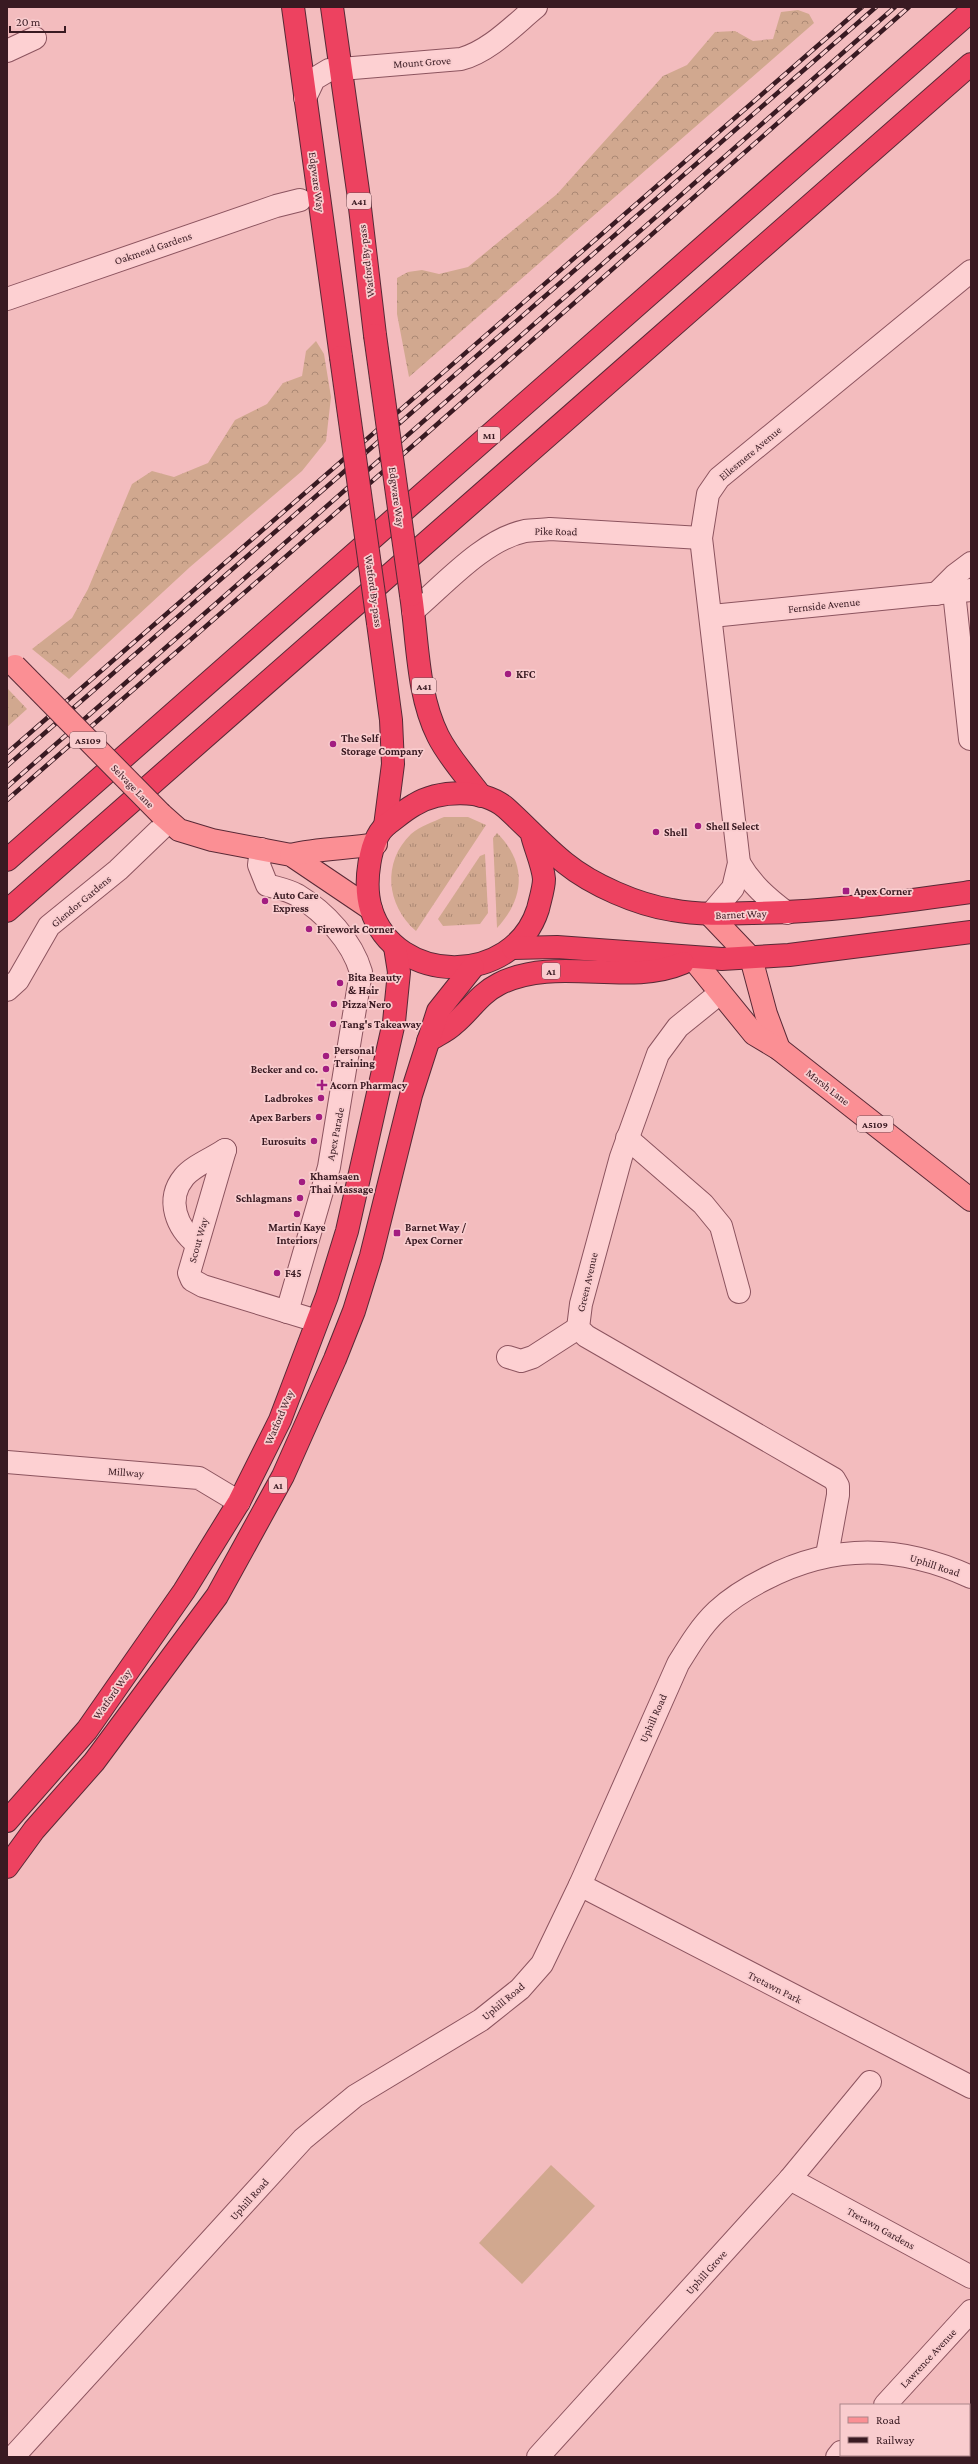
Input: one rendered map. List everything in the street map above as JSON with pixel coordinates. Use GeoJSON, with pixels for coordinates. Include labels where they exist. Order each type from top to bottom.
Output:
{"type":"FeatureCollection","features":[{"type":"Feature","properties":{"kind":"highway","name":"Edgware Way"},"geometry":{"type":"LineString","coordinates":[[294,7],[305,98],[341,357]]}},
{"type":"Feature","properties":{"kind":"highway","name":"A41"},"geometry":{"type":"LineString","coordinates":[[332,7],[340,68]]}},
{"type":"Feature","properties":{"kind":"highway","name":"M1"},"geometry":{"type":"LineString","coordinates":[[7,860],[971,11]]}},
{"type":"Feature","properties":{"kind":"highway"},"geometry":{"type":"LineString","coordinates":[[7,911],[971,64]]}},
{"type":"Feature","properties":{"kind":"highway","name":"Watford By-pass"},"geometry":{"type":"LineString","coordinates":[[340,68],[375,335]]}},
{"type":"Feature","properties":{"kind":"highway","name":"Edgware Way"},"geometry":{"type":"LineString","coordinates":[[375,335],[412,603]]}},
{"type":"Feature","properties":{"kind":"highway","name":"Watford By-pass"},"geometry":{"type":"LineString","coordinates":[[341,357],[391,720],[393,764],[380,835]]}},
{"type":"Feature","properties":{"kind":"highway","name":"A41"},"geometry":{"type":"LineString","coordinates":[[412,603],[429,714],[438,737],[481,796]]}},
{"type":"Feature","properties":{"kind":"highway"},"geometry":{"type":"LineString","coordinates":[[452,794],[481,796],[504,806],[532,835],[544,880],[535,917],[529,929],[513,948],[473,967],[449,968],[418,960],[395,947],[380,928],[371,909],[367,886],[370,861],[380,835],[416,804],[452,794]]}},
{"type":"Feature","properties":{"kind":"highway","name":"Barnet Way"},"geometry":{"type":"LineString","coordinates":[[532,835],[568,865],[602,885],[636,901],[669,910],[710,915],[787,913],[851,908],[971,892]]}},
{"type":"Feature","properties":{"kind":"highway","name":"A1"},"geometry":{"type":"LineString","coordinates":[[513,948],[557,947],[693,959],[751,958],[971,932]]}},
{"type":"Feature","properties":{"kind":"highway","name":"Watford Way"},"geometry":{"type":"LineString","coordinates":[[7,1820],[87,1730],[184,1591],[239,1502],[280,1420],[317,1321],[347,1232],[394,1022],[399,983],[395,947]]}},
{"type":"Feature","properties":{"kind":"highway","name":"A1"},"geometry":{"type":"LineString","coordinates":[[428,1040],[455,1024],[479,998],[500,984],[522,976],[548,971],[664,971],[693,959]]}},
{"type":"Feature","properties":{"kind":"highway","name":"A1"},"geometry":{"type":"LineString","coordinates":[[7,1867],[34,1830],[94,1762],[217,1596],[283,1476],[335,1359],[354,1311],[371,1256],[411,1095],[438,1011],[473,967]]}},
{"type":"Feature","properties":{"kind":"main road","name":"Selvage Lane"},"geometry":{"type":"LineString","coordinates":[[11,662],[164,818],[179,830],[212,840],[291,855],[371,909]]}},
{"type":"Feature","properties":{"kind":"main road","name":"Selvage Lane"},"geometry":{"type":"LineString","coordinates":[[291,855],[316,849],[349,849],[380,835]]}},
{"type":"Feature","properties":{"kind":"main road"},"geometry":{"type":"LineString","coordinates":[[710,915],[751,958],[766,1014],[779,1049]]}},
{"type":"Feature","properties":{"kind":"main road","name":"Marsh Lane"},"geometry":{"type":"LineString","coordinates":[[693,959],[754,1034],[779,1049],[971,1200]]}},
{"type":"Feature","properties":{"kind":"street","name":"Mount Grove"},"geometry":{"type":"LineString","coordinates":[[305,98],[314,79],[318,75],[340,68],[461,59],[472,56],[483,50],[536,7]]}},
{"type":"Feature","properties":{"kind":"street"},"geometry":{"type":"LineString","coordinates":[[7,51],[35,38]]}},
{"type":"Feature","properties":{"kind":"street","name":"Oakmead Gardens"},"geometry":{"type":"LineString","coordinates":[[7,299],[276,206],[300,200]]}},
{"type":"Feature","properties":{"kind":"street","name":"Ellesmere Avenue"},"geometry":{"type":"LineString","coordinates":[[710,915],[733,888],[739,863],[712,616],[701,538],[708,494],[719,478],[971,271]]}},
{"type":"Feature","properties":{"kind":"street","name":"Pike Road"},"geometry":{"type":"LineString","coordinates":[[412,603],[498,541],[525,531],[550,529],[701,538]]}},
{"type":"Feature","properties":{"kind":"street"},"geometry":{"type":"LineString","coordinates":[[970,739],[954,592],[955,575],[971,563]]}},
{"type":"Feature","properties":{"kind":"street","name":"Fernside Avenue"},"geometry":{"type":"LineString","coordinates":[[712,616],[954,592]]}},
{"type":"Feature","properties":{"kind":"street","name":"Glendor Gardens"},"geometry":{"type":"LineString","coordinates":[[7,990],[18,980],[49,926],[118,870],[164,818]]}},
{"type":"Feature","properties":{"kind":"street","name":"Apex Parade"},"geometry":{"type":"LineString","coordinates":[[261,849],[259,865],[267,885],[296,895],[326,917],[357,956],[362,972],[329,1167],[287,1312]]}},
{"type":"Feature","properties":{"kind":"street","name":"Ellesmere Avenue"},"geometry":{"type":"LineString","coordinates":[[739,863],[747,877],[757,888],[787,913]]}},
{"type":"Feature","properties":{"kind":"street","name":"Green Avenue"},"geometry":{"type":"LineString","coordinates":[[720,993],[678,1027],[658,1054],[627,1138],[581,1304],[578,1328],[586,1336],[834,1478],[838,1486],[838,1495],[827,1555]]}},
{"type":"Feature","properties":{"kind":"street"},"geometry":{"type":"LineString","coordinates":[[627,1138],[703,1204],[721,1226],[738,1292]]}},
{"type":"Feature","properties":{"kind":"street","name":"Scout Way"},"geometry":{"type":"LineString","coordinates":[[197,1244],[184,1234],[177,1220],[174,1204],[178,1189],[184,1176],[225,1150],[189,1273],[192,1280],[203,1286],[287,1312]]}},
{"type":"Feature","properties":{"kind":"street"},"geometry":{"type":"LineString","coordinates":[[287,1312],[317,1321]]}},
{"type":"Feature","properties":{"kind":"street"},"geometry":{"type":"LineString","coordinates":[[508,1357],[521,1361],[533,1357],[578,1328]]}},
{"type":"Feature","properties":{"kind":"street","name":"Millway"},"geometry":{"type":"LineString","coordinates":[[7,1462],[199,1478],[239,1502]]}},
{"type":"Feature","properties":{"kind":"street","name":"Uphill Road"},"geometry":{"type":"LineString","coordinates":[[12,2457],[303,2139],[356,2096],[481,2020],[520,1989],[548,1954],[678,1664],[697,1634],[716,1612],[737,1594],[780,1571],[827,1555],[876,1552],[914,1556],[971,1577]]}},
{"type":"Feature","properties":{"kind":"street","name":"Tretawn Park"},"geometry":{"type":"LineString","coordinates":[[580,1885],[971,2087]]}},
{"type":"Feature","properties":{"kind":"street","name":"Uphill Grove"},"geometry":{"type":"LineString","coordinates":[[538,2457],[790,2179],[870,2082]]}},
{"type":"Feature","properties":{"kind":"street","name":"Tretawn Gardens"},"geometry":{"type":"LineString","coordinates":[[790,2179],[971,2277]]}},
{"type":"Feature","properties":{"kind":"street","name":"Lawrence Avenue"},"geometry":{"type":"LineString","coordinates":[[885,2404],[971,2311]]}},
{"type":"Feature","properties":{"kind":"green space"},"geometry":{"type":"Polygon","coordinates":[[[798,10],[809,14],[814,23],[409,377],[397,314],[397,278],[408,272],[422,270],[439,274],[468,267],[557,194],[663,76],[687,65],[715,32],[735,31],[753,41],[773,39],[781,12],[798,10]]]}},
{"type":"Feature","properties":{"kind":"green space"},"geometry":{"type":"Polygon","coordinates":[[[316,341],[324,354],[331,397],[326,441],[302,471],[190,567],[69,679],[32,649],[72,618],[88,589],[132,484],[152,471],[174,477],[208,463],[235,420],[267,404],[283,383],[302,376],[306,351],[316,341]]]}},
{"type":"Feature","properties":{"kind":"green space"},"geometry":{"type":"Polygon","coordinates":[[[7,688],[27,709],[7,727],[7,688]]]}},
{"type":"Feature","properties":{"kind":"green space"},"geometry":{"type":"Polygon","coordinates":[[[444,817],[468,817],[486,825],[416,931],[406,921],[398,909],[394,896],[391,883],[395,857],[411,834],[422,826],[444,817]]]}},
{"type":"Feature","properties":{"kind":"green space"},"geometry":{"type":"Polygon","coordinates":[[[497,833],[507,844],[514,856],[518,868],[519,880],[513,905],[497,928],[493,838],[497,833]]]}},
{"type":"Feature","properties":{"kind":"green space"},"geometry":{"type":"Polygon","coordinates":[[[485,854],[488,913],[480,924],[443,926],[438,919],[480,856],[485,854]]]}},
{"type":"Feature","properties":{"kind":"green space"},"geometry":{"type":"Polygon","coordinates":[[[551,2165],[595,2206],[522,2284],[479,2243],[551,2165]]]}},
{"type":"Feature","properties":{"kind":"railway"},"geometry":{"type":"LineString","coordinates":[[7,753],[862,7]]}},
{"type":"Feature","properties":{"kind":"railway"},"geometry":{"type":"LineString","coordinates":[[7,766],[876,7]]}},
{"type":"Feature","properties":{"kind":"railway"},"geometry":{"type":"LineString","coordinates":[[7,787],[895,7]]}},
{"type":"Feature","properties":{"kind":"railway"},"geometry":{"type":"LineString","coordinates":[[7,800],[425,435],[909,7]]}},
{"type":"Feature","properties":{"kind":"place","name":"KFC"},"geometry":{"type":"Point","coordinates":[508,674]}},
{"type":"Feature","properties":{"kind":"place","name":"The Self Storage Company"},"geometry":{"type":"Point","coordinates":[333,744]}},
{"type":"Feature","properties":{"kind":"place","name":"Shell Select"},"geometry":{"type":"Point","coordinates":[698,826]}},
{"type":"Feature","properties":{"kind":"place","name":"Shell"},"geometry":{"type":"Point","coordinates":[656,832]}},
{"type":"Feature","properties":{"kind":"place","name":"Apex Corner"},"geometry":{"type":"Point","coordinates":[846,891]}},
{"type":"Feature","properties":{"kind":"place","name":"Auto Care Express"},"geometry":{"type":"Point","coordinates":[265,901]}},
{"type":"Feature","properties":{"kind":"place","name":"Firework Corner"},"geometry":{"type":"Point","coordinates":[309,929]}},
{"type":"Feature","properties":{"kind":"place","name":"Bita Beauty & Hair"},"geometry":{"type":"Point","coordinates":[340,983]}},
{"type":"Feature","properties":{"kind":"place","name":"Pizza Nero"},"geometry":{"type":"Point","coordinates":[334,1004]}},
{"type":"Feature","properties":{"kind":"place","name":"Tang's Takeaway"},"geometry":{"type":"Point","coordinates":[333,1024]}},
{"type":"Feature","properties":{"kind":"place","name":"Personal Training"},"geometry":{"type":"Point","coordinates":[326,1056]}},
{"type":"Feature","properties":{"kind":"place","name":"Becker and co."},"geometry":{"type":"Point","coordinates":[326,1069]}},
{"type":"Feature","properties":{"kind":"place","name":"Acorn Pharmacy"},"geometry":{"type":"Point","coordinates":[322,1085]}},
{"type":"Feature","properties":{"kind":"place","name":"Ladbrokes"},"geometry":{"type":"Point","coordinates":[321,1098]}},
{"type":"Feature","properties":{"kind":"place","name":"Apex Barbers"},"geometry":{"type":"Point","coordinates":[319,1117]}},
{"type":"Feature","properties":{"kind":"place","name":"Eurosuits"},"geometry":{"type":"Point","coordinates":[314,1141]}},
{"type":"Feature","properties":{"kind":"place","name":"Khamsaen Thai Massage"},"geometry":{"type":"Point","coordinates":[302,1182]}},
{"type":"Feature","properties":{"kind":"place","name":"Schlagmans"},"geometry":{"type":"Point","coordinates":[300,1198]}},
{"type":"Feature","properties":{"kind":"place","name":"Martin Kaye Interiors"},"geometry":{"type":"Point","coordinates":[297,1214]}},
{"type":"Feature","properties":{"kind":"place","name":"Barnet Way / Apex Corner"},"geometry":{"type":"Point","coordinates":[397,1233]}},
{"type":"Feature","properties":{"kind":"place","name":"F45"},"geometry":{"type":"Point","coordinates":[277,1273]}}]}
